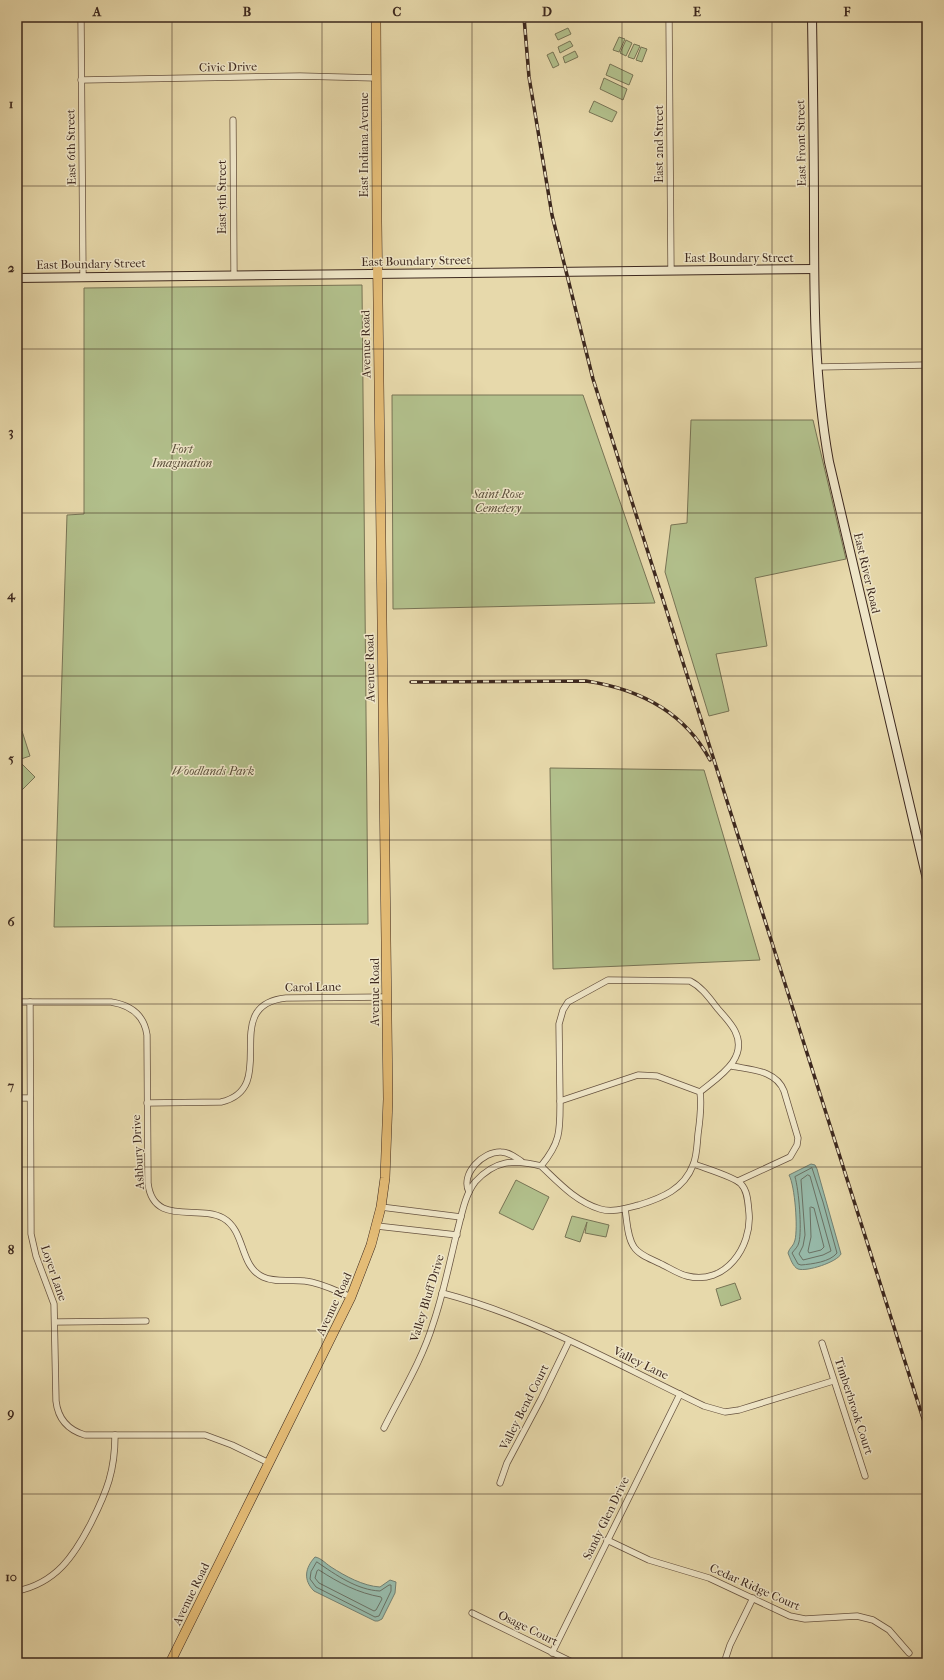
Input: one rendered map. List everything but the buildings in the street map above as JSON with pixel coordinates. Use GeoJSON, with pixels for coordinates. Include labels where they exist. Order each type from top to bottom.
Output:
{"type":"FeatureCollection","features":[{"type":"Feature","properties":{"kind":"main road","name":"East Indiana Avenue"},"geometry":{"type":"LineString","coordinates":[[376,17],[377,273]]}},
{"type":"Feature","properties":{"kind":"main road","name":"East Front Street"},"geometry":{"type":"LineString","coordinates":[[812,17],[814,269]]}},
{"type":"Feature","properties":{"kind":"main road","name":"East Boundary Street"},"geometry":{"type":"LineString","coordinates":[[17,278],[234,274],[814,269]]}},
{"type":"Feature","properties":{"kind":"main road","name":"East River Road"},"geometry":{"type":"LineString","coordinates":[[814,269],[817,367],[822,424],[829,462],[927,879]]}},
{"type":"Feature","properties":{"kind":"main road","name":"Avenue Road"},"geometry":{"type":"LineString","coordinates":[[170,1663],[351,1297],[364,1267],[377,1226],[381,1207],[385,1178],[387,1134],[377,273]]}},
{"type":"Feature","properties":{"kind":"street","name":"East 6th Street"},"geometry":{"type":"LineString","coordinates":[[81,17],[83,276]]}},
{"type":"Feature","properties":{"kind":"street","name":"East 2nd Street"},"geometry":{"type":"LineString","coordinates":[[669,17],[671,271]]}},
{"type":"Feature","properties":{"kind":"street","name":"Civic Drive"},"geometry":{"type":"LineString","coordinates":[[81,80],[300,76],[376,78]]}},
{"type":"Feature","properties":{"kind":"street","name":"East 5th Street"},"geometry":{"type":"LineString","coordinates":[[233,120],[234,274]]}},
{"type":"Feature","properties":{"kind":"street"},"geometry":{"type":"LineString","coordinates":[[817,367],[927,365]]}},
{"type":"Feature","properties":{"kind":"street"},"geometry":{"type":"LineString","coordinates":[[541,1166],[553,1152],[560,1130],[559,1024],[563,1010],[568,1002],[608,980],[690,981],[696,983],[736,1033],[738,1040],[737,1050],[732,1066],[700,1092],[657,1076],[638,1075],[560,1101]]}},
{"type":"Feature","properties":{"kind":"street","name":"Carol Lane"},"geometry":{"type":"LineString","coordinates":[[147,1103],[221,1102],[240,1092],[246,1084],[250,1074],[250,1029],[253,1019],[260,1008],[270,1001],[286,998],[386,996]]}},
{"type":"Feature","properties":{"kind":"street","name":"Ashbury Drive"},"geometry":{"type":"LineString","coordinates":[[17,1002],[111,1002],[125,1005],[134,1011],[142,1019],[146,1029],[148,1183],[150,1193],[156,1202],[169,1211],[178,1213],[211,1214],[227,1221],[238,1235],[251,1268],[260,1276],[277,1281],[304,1280],[315,1282],[351,1297]]}},
{"type":"Feature","properties":{"kind":"street","name":"Loyer Lane"},"geometry":{"type":"LineString","coordinates":[[30,1002],[32,1240],[36,1256],[54,1304],[56,1401],[60,1416],[66,1425],[80,1433],[90,1436],[205,1435],[232,1445],[269,1463]]}},
{"type":"Feature","properties":{"kind":"street"},"geometry":{"type":"LineString","coordinates":[[732,1066],[769,1074],[776,1078],[784,1091],[798,1138],[797,1145],[790,1157],[738,1181]]}},
{"type":"Feature","properties":{"kind":"street","name":"Valley Bluff Drive"},"geometry":{"type":"LineString","coordinates":[[384,1428],[428,1338],[442,1293],[461,1217],[469,1192],[479,1179],[496,1166],[521,1161],[541,1166],[572,1194],[600,1209],[625,1209],[656,1200],[670,1193],[684,1181],[694,1164],[702,1105],[700,1092]]}},
{"type":"Feature","properties":{"kind":"street"},"geometry":{"type":"LineString","coordinates":[[17,1098],[30,1098]]}},
{"type":"Feature","properties":{"kind":"street","name":"Valley Bluff Drive"},"geometry":{"type":"LineString","coordinates":[[469,1192],[466,1184],[469,1173],[472,1168],[486,1157],[493,1153],[505,1152],[521,1161]]}},
{"type":"Feature","properties":{"kind":"street"},"geometry":{"type":"LineString","coordinates":[[625,1209],[631,1240],[638,1252],[686,1276],[706,1277],[716,1274],[732,1263],[743,1250],[749,1228],[749,1216],[744,1188],[738,1181],[694,1164]]}},
{"type":"Feature","properties":{"kind":"street"},"geometry":{"type":"LineString","coordinates":[[381,1207],[461,1217]]}},
{"type":"Feature","properties":{"kind":"street"},"geometry":{"type":"LineString","coordinates":[[377,1226],[457,1235]]}},
{"type":"Feature","properties":{"kind":"street","name":"Valley Lane"},"geometry":{"type":"LineString","coordinates":[[442,1293],[504,1312],[714,1410],[728,1412],[771,1401],[833,1381]]}},
{"type":"Feature","properties":{"kind":"street"},"geometry":{"type":"LineString","coordinates":[[55,1322],[146,1321]]}},
{"type":"Feature","properties":{"kind":"street","name":"Valley Bend Court"},"geometry":{"type":"LineString","coordinates":[[500,1483],[507,1463],[541,1399],[568,1341]]}},
{"type":"Feature","properties":{"kind":"street","name":"Timberbrook Court"},"geometry":{"type":"LineString","coordinates":[[822,1343],[833,1381],[865,1476]]}},
{"type":"Feature","properties":{"kind":"street","name":"Sandy Glen Drive"},"geometry":{"type":"LineString","coordinates":[[552,1653],[680,1394]]}},
{"type":"Feature","properties":{"kind":"street"},"geometry":{"type":"LineString","coordinates":[[17,1591],[30,1587],[50,1577],[67,1562],[79,1546],[108,1485],[114,1458],[115,1435]]}},
{"type":"Feature","properties":{"kind":"street","name":"Cedar Ridge Court"},"geometry":{"type":"LineString","coordinates":[[608,1540],[648,1560],[709,1578],[798,1619],[846,1616],[868,1618],[890,1630],[909,1653]]}},
{"type":"Feature","properties":{"kind":"street"},"geometry":{"type":"LineString","coordinates":[[724,1663],[730,1645],[753,1598]]}},
{"type":"Feature","properties":{"kind":"street","name":"Osage Court"},"geometry":{"type":"LineString","coordinates":[[472,1613],[574,1663]]}},
{"type":"Feature","properties":{"kind":"green space"},"geometry":{"type":"Polygon","coordinates":[[[568,28],[571,34],[558,40],[555,34],[568,28]]]}},
{"type":"Feature","properties":{"kind":"green space"},"geometry":{"type":"Polygon","coordinates":[[[619,37],[625,39],[619,52],[613,50],[619,37]]]}},
{"type":"Feature","properties":{"kind":"green space"},"geometry":{"type":"Polygon","coordinates":[[[626,40],[632,43],[626,56],[620,53],[626,40]]]}},
{"type":"Feature","properties":{"kind":"green space"},"geometry":{"type":"Polygon","coordinates":[[[570,41],[573,46],[560,53],[558,47],[570,41]]]}},
{"type":"Feature","properties":{"kind":"green space"},"geometry":{"type":"Polygon","coordinates":[[[634,44],[640,46],[634,59],[628,57],[634,44]]]}},
{"type":"Feature","properties":{"kind":"green space"},"geometry":{"type":"Polygon","coordinates":[[[641,47],[647,49],[642,62],[636,60],[641,47]]]}},
{"type":"Feature","properties":{"kind":"green space"},"geometry":{"type":"Polygon","coordinates":[[[575,51],[578,57],[565,63],[563,57],[575,51]]]}},
{"type":"Feature","properties":{"kind":"green space"},"geometry":{"type":"Polygon","coordinates":[[[553,52],[559,65],[553,68],[547,55],[553,52]]]}},
{"type":"Feature","properties":{"kind":"green space"},"geometry":{"type":"Polygon","coordinates":[[[610,64],[633,75],[629,85],[606,75],[610,64]]]}},
{"type":"Feature","properties":{"kind":"green space"},"geometry":{"type":"Polygon","coordinates":[[[604,78],[627,89],[623,100],[600,89],[604,78]]]}},
{"type":"Feature","properties":{"kind":"green space"},"geometry":{"type":"Polygon","coordinates":[[[594,101],[617,112],[612,122],[589,112],[594,101]]]}},
{"type":"Feature","properties":{"kind":"green space","name":"Woodlands Park"},"geometry":{"type":"Polygon","coordinates":[[[362,285],[368,924],[54,927],[67,515],[84,514],[84,288],[362,285]]]}},
{"type":"Feature","properties":{"kind":"green space","name":"Saint Rose Cemetery"},"geometry":{"type":"Polygon","coordinates":[[[392,395],[583,395],[655,603],[393,609],[392,395]]]}},
{"type":"Feature","properties":{"kind":"green space"},"geometry":{"type":"Polygon","coordinates":[[[691,420],[813,420],[846,559],[755,578],[767,646],[716,654],[729,711],[709,716],[665,572],[671,525],[687,523],[691,420]]]}},
{"type":"Feature","properties":{"kind":"green space"},"geometry":{"type":"Polygon","coordinates":[[[22,731],[30,756],[18,760],[35,777],[19,793],[17,791],[17,732],[22,731]]]}},
{"type":"Feature","properties":{"kind":"green space"},"geometry":{"type":"Polygon","coordinates":[[[550,768],[704,770],[760,960],[553,969],[550,768]]]}},
{"type":"Feature","properties":{"kind":"green space"},"geometry":{"type":"Polygon","coordinates":[[[516,1180],[549,1197],[533,1230],[499,1213],[516,1180]]]}},
{"type":"Feature","properties":{"kind":"green space"},"geometry":{"type":"Polygon","coordinates":[[[572,1216],[609,1225],[606,1237],[585,1233],[587,1222],[580,1242],[565,1237],[572,1216]]]}},
{"type":"Feature","properties":{"kind":"green space"},"geometry":{"type":"Polygon","coordinates":[[[735,1283],[741,1299],[721,1306],[716,1289],[735,1283]]]}},
{"type":"Feature","properties":{"kind":"water"},"geometry":{"type":"Polygon","coordinates":[[[811,1164],[815,1165],[817,1169],[841,1254],[828,1263],[815,1268],[802,1270],[795,1266],[788,1253],[793,1245],[796,1234],[793,1188],[789,1175],[811,1164]]]}},
{"type":"Feature","properties":{"kind":"water"},"geometry":{"type":"Polygon","coordinates":[[[315,1557],[348,1577],[367,1585],[380,1587],[390,1580],[396,1582],[395,1593],[382,1619],[375,1621],[314,1591],[308,1583],[307,1570],[315,1557]]]}},
{"type":"Feature","properties":{"kind":"railway"},"geometry":{"type":"LineString","coordinates":[[524,17],[529,77],[552,215],[593,379],[927,1431]]}},
{"type":"Feature","properties":{"kind":"railway"},"geometry":{"type":"LineString","coordinates":[[411,682],[586,681],[605,685],[624,690],[658,705],[687,728],[710,760]]}},
{"type":"Feature","properties":{"kind":"park label","name":"Fort Imagination"},"geometry":{"type":"Point","coordinates":[182,456]}}]}
